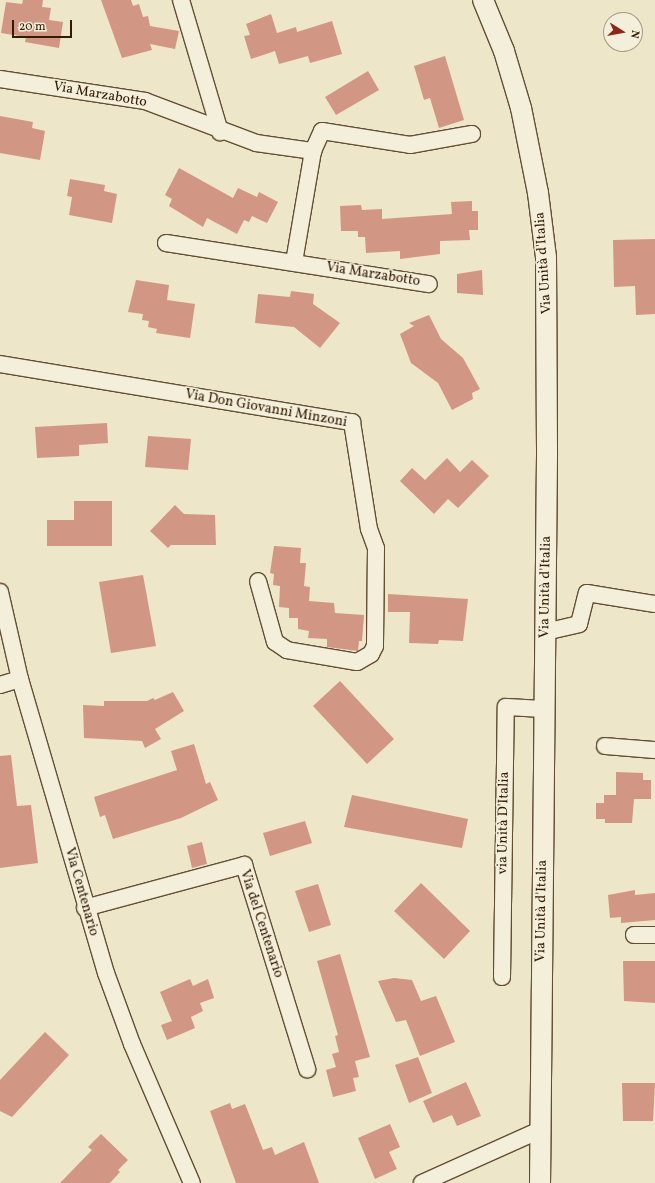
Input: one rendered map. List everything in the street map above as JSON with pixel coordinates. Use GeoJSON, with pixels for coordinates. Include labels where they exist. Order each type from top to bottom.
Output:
{"type":"FeatureCollection","features":[{"type":"Feature","properties":{"kind":"street"},"geometry":{"type":"LineString","coordinates":[[181,0],[220,132]]}},
{"type":"Feature","properties":{"kind":"street","name":"Via Unità d'Italia"},"geometry":{"type":"LineString","coordinates":[[483,0],[504,51],[521,108],[538,193],[546,257],[545,632],[540,1183]]}},
{"type":"Feature","properties":{"kind":"street","name":"Via Marzabotto"},"geometry":{"type":"LineString","coordinates":[[0,79],[145,101],[220,132],[256,143],[313,151]]}},
{"type":"Feature","properties":{"kind":"street"},"geometry":{"type":"LineString","coordinates":[[294,262],[313,151],[322,131],[410,144],[472,134]]}},
{"type":"Feature","properties":{"kind":"street","name":"Via Marzabotto"},"geometry":{"type":"LineString","coordinates":[[166,244],[294,262],[429,284]]}},
{"type":"Feature","properties":{"kind":"street","name":"Via Don Giovanni Minzoni"},"geometry":{"type":"LineString","coordinates":[[0,364],[352,422],[369,529],[376,548],[375,646],[371,654],[357,662],[287,650],[275,642],[258,581]]}},
{"type":"Feature","properties":{"kind":"street","name":"Via Centenario"},"geometry":{"type":"LineString","coordinates":[[0,592],[20,679],[85,908],[132,1044],[192,1183]]}},
{"type":"Feature","properties":{"kind":"street"},"geometry":{"type":"LineString","coordinates":[[545,632],[579,624],[587,593],[655,604]]}},
{"type":"Feature","properties":{"kind":"street"},"geometry":{"type":"LineString","coordinates":[[0,685],[20,679]]}},
{"type":"Feature","properties":{"kind":"street","name":"via Unità D'Italia"},"geometry":{"type":"LineString","coordinates":[[502,977],[506,707],[544,709]]}},
{"type":"Feature","properties":{"kind":"street"},"geometry":{"type":"LineString","coordinates":[[605,746],[655,750]]}},
{"type":"Feature","properties":{"kind":"street","name":"Via del Centenario"},"geometry":{"type":"LineString","coordinates":[[85,908],[244,865],[307,1069]]}},
{"type":"Feature","properties":{"kind":"street"},"geometry":{"type":"LineString","coordinates":[[634,935],[655,935]]}},
{"type":"Feature","properties":{"kind":"street"},"geometry":{"type":"LineString","coordinates":[[422,1183],[540,1130]]}},
{"type":"Feature","properties":{"kind":"building"},"geometry":{"type":"Polygon","coordinates":[[[23,0],[43,0],[42,7],[51,8],[49,20],[63,22],[59,48],[25,42],[26,37],[1,33],[6,2],[22,4],[23,0]]]}},
{"type":"Feature","properties":{"kind":"building"},"geometry":{"type":"Polygon","coordinates":[[[101,0],[131,0],[133,6],[139,4],[143,17],[148,16],[150,26],[179,31],[175,49],[150,44],[152,50],[122,58],[101,0]]]}},
{"type":"Feature","properties":{"kind":"building"},"geometry":{"type":"Polygon","coordinates":[[[271,14],[277,33],[296,27],[297,32],[332,21],[342,54],[310,63],[308,56],[279,64],[275,51],[251,59],[244,36],[250,35],[246,24],[271,14]]]}},
{"type":"Feature","properties":{"kind":"building"},"geometry":{"type":"Polygon","coordinates":[[[445,56],[464,120],[439,128],[430,98],[424,100],[414,66],[445,56]]]}},
{"type":"Feature","properties":{"kind":"building"},"geometry":{"type":"Polygon","coordinates":[[[368,71],[379,90],[336,115],[325,97],[368,71]]]}},
{"type":"Feature","properties":{"kind":"building"},"geometry":{"type":"Polygon","coordinates":[[[0,116],[33,122],[32,128],[45,131],[40,160],[0,153],[0,116]]]}},
{"type":"Feature","properties":{"kind":"building"},"geometry":{"type":"Polygon","coordinates":[[[179,168],[233,198],[238,188],[257,197],[259,192],[278,202],[267,223],[252,216],[249,222],[244,220],[237,234],[207,218],[203,227],[169,206],[172,199],[165,195],[179,168]]]}},
{"type":"Feature","properties":{"kind":"building"},"geometry":{"type":"Polygon","coordinates":[[[70,179],[105,185],[104,191],[117,194],[112,223],[69,215],[72,197],[67,196],[70,179]]]}},
{"type":"Feature","properties":{"kind":"building"},"geometry":{"type":"Polygon","coordinates":[[[472,201],[472,211],[478,211],[478,230],[469,230],[470,240],[440,241],[440,254],[400,259],[400,251],[366,253],[365,237],[358,237],[358,231],[341,231],[340,206],[361,205],[362,210],[382,209],[382,219],[452,214],[451,202],[472,201]]]}},
{"type":"Feature","properties":{"kind":"building"},"geometry":{"type":"Polygon","coordinates":[[[655,239],[655,314],[636,315],[635,286],[614,287],[613,240],[655,239]]]}},
{"type":"Feature","properties":{"kind":"building"},"geometry":{"type":"Polygon","coordinates":[[[482,270],[483,295],[457,293],[457,274],[482,270]]]}},
{"type":"Feature","properties":{"kind":"building"},"geometry":{"type":"Polygon","coordinates":[[[136,280],[169,285],[167,300],[195,304],[190,338],[156,333],[157,329],[148,327],[149,321],[142,320],[143,314],[128,312],[136,280]]]}},
{"type":"Feature","properties":{"kind":"building"},"geometry":{"type":"Polygon","coordinates":[[[291,291],[314,294],[313,304],[340,323],[320,348],[294,327],[255,323],[258,294],[290,297],[291,291]]]}},
{"type":"Feature","properties":{"kind":"building"},"geometry":{"type":"Polygon","coordinates":[[[429,315],[441,339],[463,358],[480,389],[472,393],[473,399],[452,410],[438,383],[411,363],[400,334],[414,326],[409,323],[429,315]]]}},
{"type":"Feature","properties":{"kind":"building"},"geometry":{"type":"Polygon","coordinates":[[[107,423],[108,443],[79,445],[79,456],[37,458],[35,427],[107,423]]]}},
{"type":"Feature","properties":{"kind":"building"},"geometry":{"type":"Polygon","coordinates":[[[148,436],[191,439],[188,470],[145,467],[148,436]]]}},
{"type":"Feature","properties":{"kind":"building"},"geometry":{"type":"Polygon","coordinates":[[[447,458],[460,472],[472,460],[489,476],[458,508],[448,499],[434,514],[400,481],[412,468],[425,480],[447,458]]]}},
{"type":"Feature","properties":{"kind":"building"},"geometry":{"type":"Polygon","coordinates":[[[74,501],[112,501],[112,546],[47,546],[47,520],[74,520],[74,501]]]}},
{"type":"Feature","properties":{"kind":"building"},"geometry":{"type":"Polygon","coordinates":[[[175,505],[184,514],[215,515],[216,545],[171,545],[168,548],[150,531],[175,505]]]}},
{"type":"Feature","properties":{"kind":"building"},"geometry":{"type":"Polygon","coordinates":[[[274,546],[301,548],[300,563],[306,563],[304,586],[310,587],[309,601],[334,603],[335,613],[364,615],[362,641],[359,641],[358,651],[327,647],[327,639],[308,638],[309,631],[298,629],[298,618],[289,618],[289,608],[279,607],[280,586],[273,585],[274,574],[270,573],[274,546]]]}},
{"type":"Feature","properties":{"kind":"building"},"geometry":{"type":"Polygon","coordinates":[[[143,575],[156,646],[111,653],[99,582],[143,575]]]}},
{"type":"Feature","properties":{"kind":"building"},"geometry":{"type":"Polygon","coordinates":[[[388,594],[468,599],[463,641],[439,640],[438,644],[409,643],[410,612],[388,612],[388,594]]]}},
{"type":"Feature","properties":{"kind":"building"},"geometry":{"type":"Polygon","coordinates":[[[340,681],[394,739],[367,764],[313,706],[340,681]]]}},
{"type":"Feature","properties":{"kind":"building"},"geometry":{"type":"Polygon","coordinates":[[[173,692],[184,711],[155,729],[161,739],[145,748],[142,741],[84,738],[83,705],[104,706],[104,701],[147,701],[153,698],[155,700],[173,692]]]}},
{"type":"Feature","properties":{"kind":"building"},"geometry":{"type":"Polygon","coordinates":[[[194,744],[206,784],[210,782],[218,800],[181,818],[113,839],[105,815],[100,817],[94,797],[177,770],[171,751],[194,744]]]}},
{"type":"Feature","properties":{"kind":"building"},"geometry":{"type":"Polygon","coordinates":[[[11,755],[17,806],[31,805],[38,863],[0,868],[0,756],[11,755]]]}},
{"type":"Feature","properties":{"kind":"building"},"geometry":{"type":"Polygon","coordinates":[[[616,772],[643,773],[643,780],[651,780],[651,799],[634,799],[632,823],[605,823],[605,819],[596,819],[596,803],[604,803],[604,795],[616,795],[616,772]]]}},
{"type":"Feature","properties":{"kind":"building"},"geometry":{"type":"Polygon","coordinates":[[[352,795],[468,819],[462,848],[344,827],[352,795]]]}},
{"type":"Feature","properties":{"kind":"building"},"geometry":{"type":"Polygon","coordinates":[[[305,821],[312,843],[270,856],[263,833],[305,821]]]}},
{"type":"Feature","properties":{"kind":"building"},"geometry":{"type":"Polygon","coordinates":[[[202,842],[207,864],[192,868],[187,846],[202,842]]]}},
{"type":"Feature","properties":{"kind":"building"},"geometry":{"type":"Polygon","coordinates":[[[421,883],[470,931],[444,959],[394,911],[421,883]]]}},
{"type":"Feature","properties":{"kind":"building"},"geometry":{"type":"Polygon","coordinates":[[[318,884],[331,925],[309,932],[295,891],[318,884]]]}},
{"type":"Feature","properties":{"kind":"building"},"geometry":{"type":"Polygon","coordinates":[[[635,890],[635,895],[655,893],[655,920],[621,923],[621,917],[610,918],[608,895],[635,890]]]}},
{"type":"Feature","properties":{"kind":"building"},"geometry":{"type":"Polygon","coordinates":[[[340,954],[370,1057],[355,1061],[359,1077],[353,1078],[356,1091],[333,1097],[326,1070],[336,1067],[332,1054],[339,1052],[335,1036],[338,1035],[317,961],[340,954]]]}},
{"type":"Feature","properties":{"kind":"building"},"geometry":{"type":"Polygon","coordinates":[[[623,961],[655,961],[655,1003],[624,1001],[623,961]]]}},
{"type":"Feature","properties":{"kind":"building"},"geometry":{"type":"Polygon","coordinates":[[[394,978],[412,980],[421,1001],[436,996],[455,1042],[420,1056],[406,1020],[396,1022],[378,981],[394,978]]]}},
{"type":"Feature","properties":{"kind":"building"},"geometry":{"type":"Polygon","coordinates":[[[190,979],[193,986],[208,979],[214,998],[200,1003],[203,1011],[191,1017],[195,1028],[167,1040],[161,1025],[172,1021],[160,992],[190,979]]]}},
{"type":"Feature","properties":{"kind":"building"},"geometry":{"type":"Polygon","coordinates":[[[45,1032],[69,1055],[12,1117],[0,1111],[0,1080],[45,1032]]]}},
{"type":"Feature","properties":{"kind":"building"},"geometry":{"type":"Polygon","coordinates":[[[418,1057],[432,1093],[409,1103],[395,1065],[418,1057]]]}},
{"type":"Feature","properties":{"kind":"building"},"geometry":{"type":"Polygon","coordinates":[[[466,1082],[481,1116],[457,1126],[452,1115],[433,1123],[423,1101],[466,1082]]]}},
{"type":"Feature","properties":{"kind":"building"},"geometry":{"type":"Polygon","coordinates":[[[622,1083],[655,1083],[653,1121],[623,1121],[622,1083]]]}},
{"type":"Feature","properties":{"kind":"building"},"geometry":{"type":"Polygon","coordinates":[[[230,1103],[232,1109],[245,1104],[263,1150],[272,1147],[275,1155],[304,1142],[319,1183],[236,1183],[210,1111],[230,1103]]]}},
{"type":"Feature","properties":{"kind":"building"},"geometry":{"type":"Polygon","coordinates":[[[390,1124],[400,1147],[389,1152],[397,1169],[375,1179],[358,1138],[390,1124]]]}},
{"type":"Feature","properties":{"kind":"building"},"geometry":{"type":"Polygon","coordinates":[[[101,1134],[128,1160],[118,1170],[120,1172],[110,1183],[60,1183],[92,1150],[88,1147],[101,1134]]]}}]}
